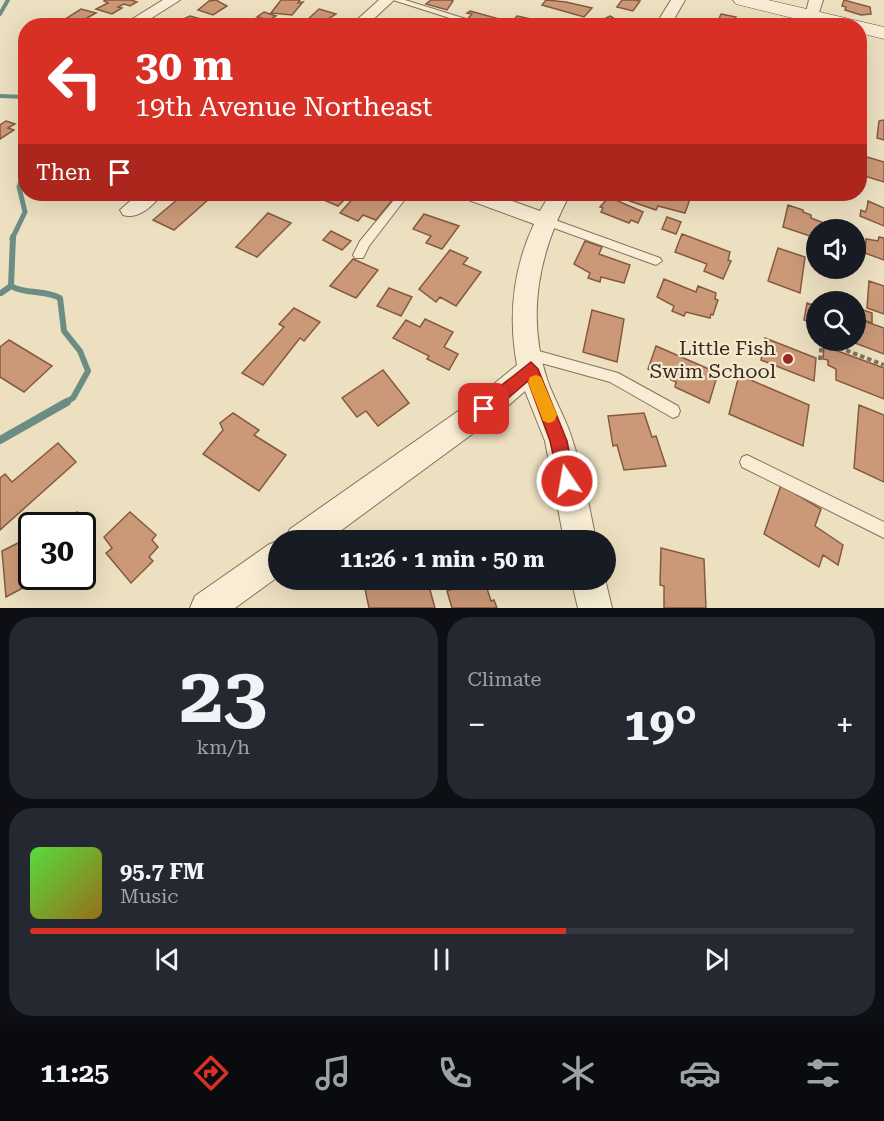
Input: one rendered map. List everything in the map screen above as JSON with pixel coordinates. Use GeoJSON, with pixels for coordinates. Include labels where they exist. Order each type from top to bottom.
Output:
{"type":"FeatureCollection","features":[{"type":"Feature","properties":{"kind":"main road"},"geometry":{"type":"LineString","coordinates":[[743,0],[814,8],[836,18]]}},
{"type":"Feature","properties":{"kind":"main road"},"geometry":{"type":"LineString","coordinates":[[867,29],[884,33]]}},
{"type":"Feature","properties":{"kind":"street"},"geometry":{"type":"LineString","coordinates":[[143,18],[173,0]]}},
{"type":"Feature","properties":{"kind":"street"},"geometry":{"type":"LineString","coordinates":[[366,18],[387,0]]}},
{"type":"Feature","properties":{"kind":"street"},"geometry":{"type":"LineString","coordinates":[[669,18],[678,0]]}},
{"type":"Feature","properties":{"kind":"street"},"geometry":{"type":"LineString","coordinates":[[130,210],[142,201]]}},
{"type":"Feature","properties":{"kind":"street"},"geometry":{"type":"LineString","coordinates":[[492,201],[544,220]]}},
{"type":"Feature","properties":{"kind":"street"},"geometry":{"type":"LineString","coordinates":[[556,201],[544,220],[529,258],[524,330],[529,361],[558,441],[578,530]]}},
{"type":"Feature","properties":{"kind":"street"},"geometry":{"type":"LineString","coordinates":[[316,530],[484,409],[529,361]]}},
{"type":"Feature","properties":{"kind":"street"},"geometry":{"type":"LineString","coordinates":[[207,608],[268,564]]}},
{"type":"Feature","properties":{"kind":"street"},"geometry":{"type":"LineString","coordinates":[[591,590],[595,608]]}},
{"type":"Feature","properties":{"kind":"lane"},"geometry":{"type":"LineString","coordinates":[[397,0],[459,18]]}},
{"type":"Feature","properties":{"kind":"lane"},"geometry":{"type":"LineString","coordinates":[[359,255],[364,244],[398,201]]}},
{"type":"Feature","properties":{"kind":"lane"},"geometry":{"type":"LineString","coordinates":[[544,220],[656,261]]}},
{"type":"Feature","properties":{"kind":"lane"},"geometry":{"type":"LineString","coordinates":[[529,361],[567,362],[613,377],[673,411]]}},
{"type":"Feature","properties":{"kind":"lane"},"geometry":{"type":"LineString","coordinates":[[747,462],[884,530]]}},
{"type":"Feature","properties":{"kind":"path"},"geometry":{"type":"LineString","coordinates":[[820,360],[822,341],[884,365]]}},
{"type":"Feature","properties":{"kind":"building"},"geometry":{"type":"Polygon","coordinates":[[[216,0],[227,6],[213,15],[198,10],[209,1],[216,0]]]}},
{"type":"Feature","properties":{"kind":"building"},"geometry":{"type":"Polygon","coordinates":[[[281,0],[300,0],[298,3],[303,2],[292,15],[271,13],[281,0]]]}},
{"type":"Feature","properties":{"kind":"building"},"geometry":{"type":"Polygon","coordinates":[[[431,0],[453,1],[447,10],[426,4],[431,0]]]}},
{"type":"Feature","properties":{"kind":"building"},"geometry":{"type":"Polygon","coordinates":[[[546,0],[592,8],[584,17],[542,5],[546,0]]]}},
{"type":"Feature","properties":{"kind":"building"},"geometry":{"type":"Polygon","coordinates":[[[622,0],[640,1],[633,11],[617,7],[622,0]]]}},
{"type":"Feature","properties":{"kind":"building"},"geometry":{"type":"Polygon","coordinates":[[[844,0],[870,7],[871,14],[861,15],[845,10],[846,7],[842,6],[844,0]]]}},
{"type":"Feature","properties":{"kind":"building"},"geometry":{"type":"Polygon","coordinates":[[[104,1],[137,2],[130,6],[124,4],[112,14],[96,9],[108,3],[104,1]]]}},
{"type":"Feature","properties":{"kind":"building"},"geometry":{"type":"Polygon","coordinates":[[[81,9],[96,13],[87,18],[67,18],[81,9]]]}},
{"type":"Feature","properties":{"kind":"building"},"geometry":{"type":"Polygon","coordinates":[[[319,9],[336,14],[330,18],[309,18],[319,9]]]}},
{"type":"Feature","properties":{"kind":"building"},"geometry":{"type":"Polygon","coordinates":[[[470,11],[496,18],[468,18],[472,14],[467,13],[470,11]]]}},
{"type":"Feature","properties":{"kind":"building"},"geometry":{"type":"Polygon","coordinates":[[[264,12],[276,16],[272,18],[257,17],[264,12]]]}},
{"type":"Feature","properties":{"kind":"building"},"geometry":{"type":"Polygon","coordinates":[[[721,14],[736,17],[736,18],[719,18],[721,14]]]}},
{"type":"Feature","properties":{"kind":"building"},"geometry":{"type":"Polygon","coordinates":[[[883,120],[884,140],[877,138],[879,121],[883,120]]]}},
{"type":"Feature","properties":{"kind":"building"},"geometry":{"type":"Polygon","coordinates":[[[6,121],[15,124],[8,128],[14,130],[0,139],[0,125],[6,121]]]}},
{"type":"Feature","properties":{"kind":"building"},"geometry":{"type":"Polygon","coordinates":[[[867,157],[884,162],[884,182],[867,177],[867,157]]]}},
{"type":"Feature","properties":{"kind":"building"},"geometry":{"type":"Polygon","coordinates":[[[176,201],[207,201],[174,230],[153,220],[176,201]]]}},
{"type":"Feature","properties":{"kind":"building"},"geometry":{"type":"Polygon","coordinates":[[[326,201],[343,201],[338,206],[326,201]]]}},
{"type":"Feature","properties":{"kind":"building"},"geometry":{"type":"Polygon","coordinates":[[[351,201],[392,201],[376,220],[363,215],[358,221],[340,213],[351,201]]]}},
{"type":"Feature","properties":{"kind":"building"},"geometry":{"type":"Polygon","coordinates":[[[605,201],[618,201],[643,212],[638,223],[631,220],[629,223],[601,212],[603,208],[600,207],[605,201]]]}},
{"type":"Feature","properties":{"kind":"building"},"geometry":{"type":"Polygon","coordinates":[[[630,201],[689,201],[685,213],[658,206],[656,210],[630,201]]]}},
{"type":"Feature","properties":{"kind":"building"},"geometry":{"type":"Polygon","coordinates":[[[868,201],[884,208],[884,226],[860,216],[861,210],[865,212],[868,201]]]}},
{"type":"Feature","properties":{"kind":"building"},"geometry":{"type":"Polygon","coordinates":[[[788,205],[803,210],[814,219],[806,219],[806,235],[783,227],[788,205]]]}},
{"type":"Feature","properties":{"kind":"building"},"geometry":{"type":"Polygon","coordinates":[[[268,213],[291,223],[257,257],[236,247],[268,213]]]}},
{"type":"Feature","properties":{"kind":"building"},"geometry":{"type":"Polygon","coordinates":[[[424,214],[459,226],[442,249],[426,243],[431,236],[413,229],[424,214]]]}},
{"type":"Feature","properties":{"kind":"building"},"geometry":{"type":"Polygon","coordinates":[[[667,217],[681,222],[676,234],[662,229],[667,217]]]}},
{"type":"Feature","properties":{"kind":"building"},"geometry":{"type":"Polygon","coordinates":[[[331,231],[351,241],[342,250],[323,240],[331,231]]]}},
{"type":"Feature","properties":{"kind":"building"},"geometry":{"type":"Polygon","coordinates":[[[682,234],[730,252],[728,260],[731,261],[723,279],[704,271],[707,264],[675,252],[682,234]]]}},
{"type":"Feature","properties":{"kind":"building"},"geometry":{"type":"Polygon","coordinates":[[[879,237],[884,238],[884,260],[866,253],[866,239],[878,241],[879,237]]]}},
{"type":"Feature","properties":{"kind":"building"},"geometry":{"type":"Polygon","coordinates":[[[585,241],[602,247],[599,254],[630,265],[624,283],[601,277],[600,282],[588,278],[590,273],[574,264],[585,241]]]}},
{"type":"Feature","properties":{"kind":"building"},"geometry":{"type":"Polygon","coordinates":[[[778,248],[805,257],[800,293],[768,281],[778,248]]]}},
{"type":"Feature","properties":{"kind":"building"},"geometry":{"type":"Polygon","coordinates":[[[450,250],[468,258],[463,264],[481,272],[456,306],[440,297],[436,302],[419,289],[450,250]]]}},
{"type":"Feature","properties":{"kind":"building"},"geometry":{"type":"Polygon","coordinates":[[[353,259],[378,270],[356,298],[330,286],[353,259]]]}},
{"type":"Feature","properties":{"kind":"building"},"geometry":{"type":"Polygon","coordinates":[[[664,279],[696,292],[698,286],[716,293],[715,299],[718,300],[713,315],[711,314],[710,318],[686,312],[684,316],[672,311],[674,306],[657,297],[664,279]]]}},
{"type":"Feature","properties":{"kind":"building"},"geometry":{"type":"Polygon","coordinates":[[[869,281],[884,286],[884,314],[867,308],[869,281]]]}},
{"type":"Feature","properties":{"kind":"building"},"geometry":{"type":"Polygon","coordinates":[[[389,288],[412,297],[401,316],[377,306],[389,288]]]}},
{"type":"Feature","properties":{"kind":"building"},"geometry":{"type":"Polygon","coordinates":[[[294,308],[320,322],[304,341],[300,338],[263,385],[242,373],[284,327],[279,324],[294,308]]]}},
{"type":"Feature","properties":{"kind":"building"},"geometry":{"type":"Polygon","coordinates":[[[592,310],[624,319],[617,362],[583,352],[592,310]]]}},
{"type":"Feature","properties":{"kind":"building"},"geometry":{"type":"Polygon","coordinates":[[[866,311],[872,313],[872,323],[866,321],[866,311]]]}},
{"type":"Feature","properties":{"kind":"building"},"geometry":{"type":"Polygon","coordinates":[[[425,319],[453,332],[444,347],[458,354],[449,370],[427,359],[429,356],[393,338],[406,320],[420,327],[425,319]]]}},
{"type":"Feature","properties":{"kind":"building"},"geometry":{"type":"Polygon","coordinates":[[[866,322],[884,328],[884,354],[866,347],[866,322]]]}},
{"type":"Feature","properties":{"kind":"building","name":"Little Fish Swim School"},"geometry":{"type":"Polygon","coordinates":[[[765,338],[816,358],[814,381],[761,360],[765,338]]]}},
{"type":"Feature","properties":{"kind":"building"},"geometry":{"type":"Polygon","coordinates":[[[9,340],[52,366],[24,392],[0,377],[0,347],[9,340]]]}},
{"type":"Feature","properties":{"kind":"building"},"geometry":{"type":"Polygon","coordinates":[[[656,346],[718,373],[709,403],[675,387],[676,382],[648,369],[656,346]]]}},
{"type":"Feature","properties":{"kind":"building"},"geometry":{"type":"Polygon","coordinates":[[[824,351],[838,351],[884,368],[884,399],[836,380],[836,369],[828,365],[828,360],[823,359],[824,351]]]}},
{"type":"Feature","properties":{"kind":"building"},"geometry":{"type":"Polygon","coordinates":[[[383,370],[409,403],[378,426],[366,411],[357,417],[342,398],[383,370]]]}},
{"type":"Feature","properties":{"kind":"building"},"geometry":{"type":"Polygon","coordinates":[[[739,375],[809,405],[803,446],[729,414],[739,375]]]}},
{"type":"Feature","properties":{"kind":"building"},"geometry":{"type":"Polygon","coordinates":[[[859,405],[884,415],[884,482],[854,468],[859,405]]]}},
{"type":"Feature","properties":{"kind":"building"},"geometry":{"type":"Polygon","coordinates":[[[233,413],[259,430],[254,435],[286,455],[259,491],[203,454],[223,430],[220,423],[233,413]]]}},
{"type":"Feature","properties":{"kind":"building"},"geometry":{"type":"Polygon","coordinates":[[[644,413],[652,437],[656,436],[666,466],[624,470],[617,445],[613,446],[608,416],[644,413]]]}},
{"type":"Feature","properties":{"kind":"building"},"geometry":{"type":"Polygon","coordinates":[[[58,443],[76,462],[0,530],[0,478],[5,474],[12,482],[58,443]]]}},
{"type":"Feature","properties":{"kind":"building"},"geometry":{"type":"Polygon","coordinates":[[[781,485],[821,509],[815,526],[843,545],[838,565],[823,555],[819,567],[764,534],[781,485]]]}},
{"type":"Feature","properties":{"kind":"building"},"geometry":{"type":"Polygon","coordinates":[[[130,512],[156,535],[152,540],[158,547],[149,557],[153,561],[131,583],[106,553],[112,548],[104,537],[130,512]]]}},
{"type":"Feature","properties":{"kind":"building"},"geometry":{"type":"Polygon","coordinates":[[[18,543],[19,590],[6,597],[2,551],[18,543]]]}},
{"type":"Feature","properties":{"kind":"building"},"geometry":{"type":"Polygon","coordinates":[[[661,548],[704,559],[706,608],[664,608],[664,586],[660,585],[661,548]]]}},
{"type":"Feature","properties":{"kind":"building"},"geometry":{"type":"Polygon","coordinates":[[[365,590],[430,590],[435,608],[369,608],[365,590]]]}},
{"type":"Feature","properties":{"kind":"building"},"geometry":{"type":"Polygon","coordinates":[[[488,590],[491,601],[494,600],[497,608],[452,608],[447,591],[488,590]]]}},
{"type":"Feature","properties":{"kind":"waterway"},"geometry":{"type":"LineString","coordinates":[[0,14],[8,0]]}},
{"type":"Feature","properties":{"kind":"waterway"},"geometry":{"type":"LineString","coordinates":[[0,96],[18,97]]}},
{"type":"Feature","properties":{"kind":"waterway"},"geometry":{"type":"LineString","coordinates":[[12,239],[25,212],[22,201]]}},
{"type":"Feature","properties":{"kind":"waterway"},"geometry":{"type":"LineString","coordinates":[[11,286],[13,237]]}},
{"type":"Feature","properties":{"kind":"waterway"},"geometry":{"type":"LineString","coordinates":[[1,293],[11,286]]}},
{"type":"Feature","properties":{"kind":"waterway"},"geometry":{"type":"LineString","coordinates":[[11,286],[60,298],[64,331],[80,351],[88,371],[73,398],[64,403]]}},
{"type":"Feature","properties":{"kind":"waterway"},"geometry":{"type":"LineString","coordinates":[[0,440],[67,402]]}},
{"type":"Feature","properties":{"kind":"slow traffic"},"geometry":{"type":"LineString","coordinates":[[536,382],[549,415]]}},
{"type":"Feature","properties":{"kind":"place","name":"Little Fish Swim School"},"geometry":{"type":"Point","coordinates":[788,359]}},
{"type":"Feature","properties":{"kind":"route"},"geometry":{"type":"LineString","coordinates":[[484,409],[531,369],[558,441],[567,481]]}}]}
